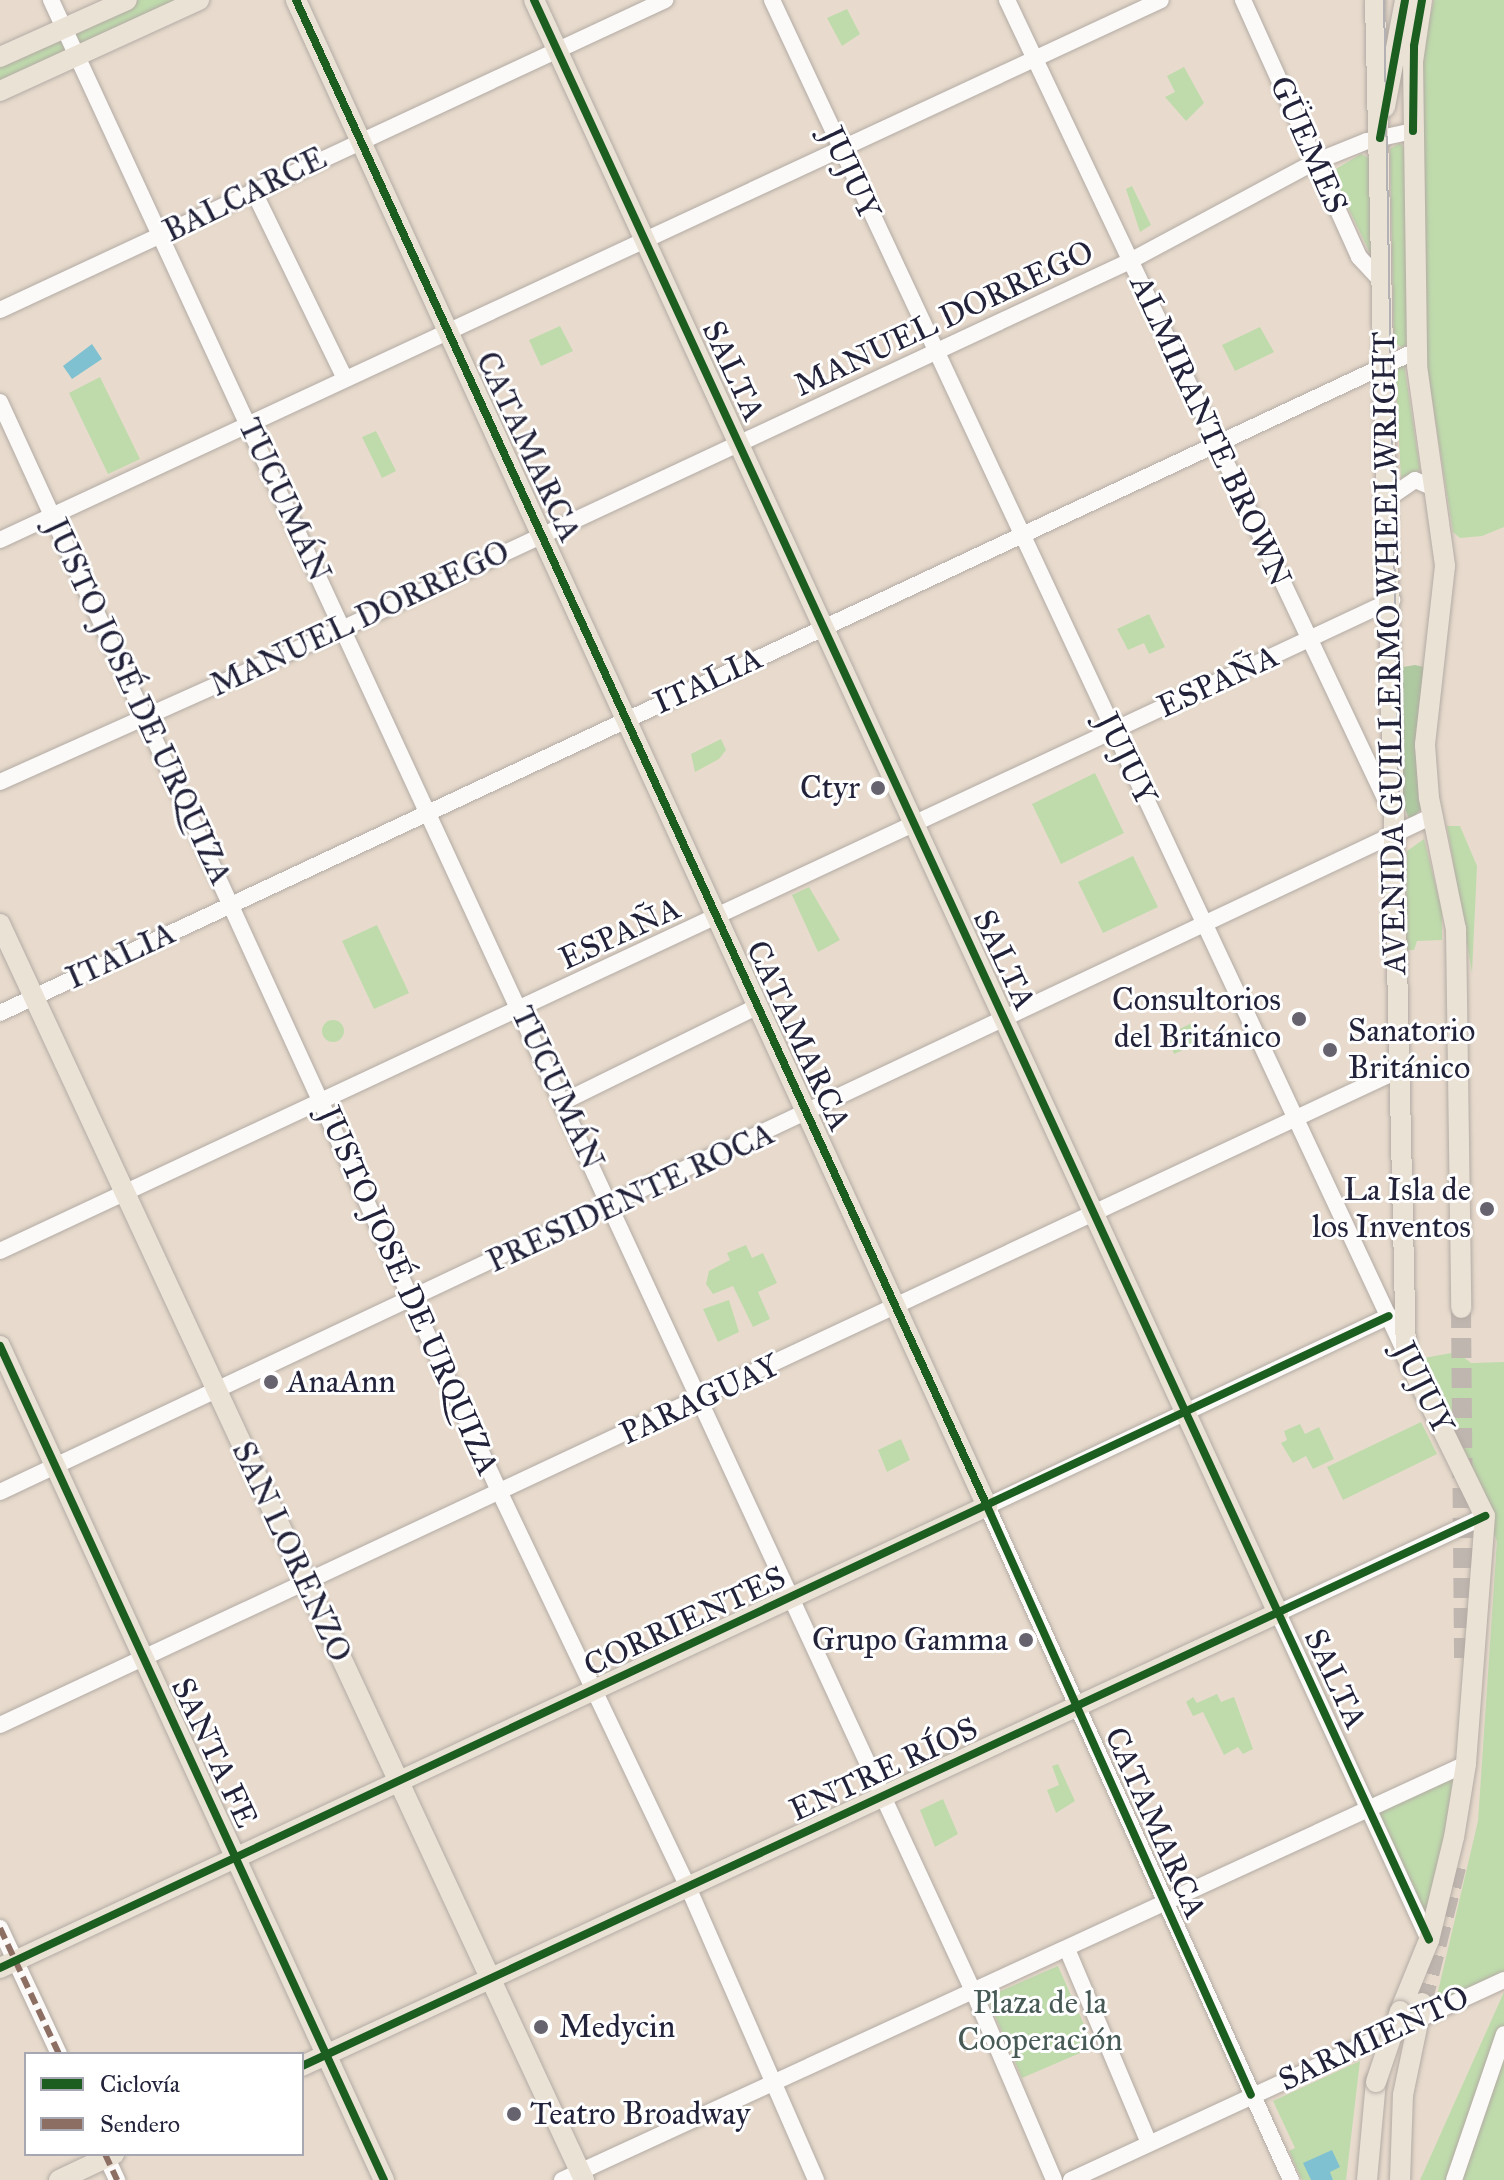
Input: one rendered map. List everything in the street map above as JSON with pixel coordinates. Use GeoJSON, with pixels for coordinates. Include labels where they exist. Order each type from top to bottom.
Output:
{"type":"FeatureCollection","features":[{"type":"Feature","properties":{"kind":"main road"},"geometry":{"type":"LineString","coordinates":[[0,57],[127,0]]}},
{"type":"Feature","properties":{"kind":"main road"},"geometry":{"type":"LineString","coordinates":[[0,91],[199,0]]}},
{"type":"Feature","properties":{"kind":"main road","name":"CATAMARCA"},"geometry":{"type":"LineString","coordinates":[[296,0],[987,1506]]}},
{"type":"Feature","properties":{"kind":"main road","name":"SALTA"},"geometry":{"type":"LineString","coordinates":[[534,0],[1278,1613]]}},
{"type":"Feature","properties":{"kind":"main road","name":"AVENIDA GUILLERMO WHEELWRIGHT"},"geometry":{"type":"LineString","coordinates":[[1375,0],[1374,118],[1380,138],[1390,497],[1397,1071],[1406,1355]]}},
{"type":"Feature","properties":{"kind":"main road"},"geometry":{"type":"LineString","coordinates":[[1380,138],[1405,0]]}},
{"type":"Feature","properties":{"kind":"main road"},"geometry":{"type":"LineString","coordinates":[[1422,0],[1414,46],[1416,351],[1419,400],[1436,489],[1445,566],[1425,745],[1433,816],[1456,929],[1461,1308]]}},
{"type":"Feature","properties":{"kind":"main road","name":"SAN LORENZO"},"geometry":{"type":"LineString","coordinates":[[0,924],[304,1584],[491,1979],[576,2177]]}},
{"type":"Feature","properties":{"kind":"main road","name":"SANTA FE"},"geometry":{"type":"LineString","coordinates":[[0,1346],[384,2180]]}},
{"type":"Feature","properties":{"kind":"main road","name":"JUJUY"},"geometry":{"type":"LineString","coordinates":[[1406,1355],[1485,1516]]}},
{"type":"Feature","properties":{"kind":"main road","name":"CORRIENTES"},"geometry":{"type":"LineString","coordinates":[[8,1964],[235,1855],[987,1506]]}},
{"type":"Feature","properties":{"kind":"main road"},"geometry":{"type":"LineString","coordinates":[[1400,2180],[1403,2095],[1413,2010],[1466,1764],[1485,1516]]}},
{"type":"Feature","properties":{"kind":"main road","name":"ENTRE RÍOS"},"geometry":{"type":"LineString","coordinates":[[304,2065],[1278,1613]]}},
{"type":"Feature","properties":{"kind":"main road"},"geometry":{"type":"LineString","coordinates":[[1367,2180],[1376,2082],[1413,2010]]}},
{"type":"Feature","properties":{"kind":"main road"},"geometry":{"type":"LineString","coordinates":[[59,2180],[107,2156]]}},
{"type":"Feature","properties":{"kind":"street","name":"TUCUMÁN"},"geometry":{"type":"LineString","coordinates":[[51,0],[885,1798],[974,1993],[1054,2180]]}},
{"type":"Feature","properties":{"kind":"street","name":"BALCARCE"},"geometry":{"type":"LineString","coordinates":[[0,310],[665,0]]}},
{"type":"Feature","properties":{"kind":"street","name":"JUJUY"},"geometry":{"type":"LineString","coordinates":[[772,0],[840,151],[1206,923],[1406,1355]]}},
{"type":"Feature","properties":{"kind":"street","name":"ALMIRANTE BROWN"},"geometry":{"type":"LineString","coordinates":[[1007,0],[1394,825]]}},
{"type":"Feature","properties":{"kind":"street"},"geometry":{"type":"LineString","coordinates":[[0,540],[1161,0]]}},
{"type":"Feature","properties":{"kind":"street","name":"GÜEMES"},"geometry":{"type":"LineString","coordinates":[[1243,0],[1359,257],[1383,283]]}},
{"type":"Feature","properties":{"kind":"street","name":"MANUEL DORREGO"},"geometry":{"type":"LineString","coordinates":[[0,782],[344,628],[933,349],[1130,261],[1315,162],[1380,138],[1413,131]]}},
{"type":"Feature","properties":{"kind":"street"},"geometry":{"type":"LineString","coordinates":[[253,190],[345,379]]}},
{"type":"Feature","properties":{"kind":"street","name":"ITALIA"},"geometry":{"type":"LineString","coordinates":[[0,1013],[1217,445],[1385,362],[1416,351]]}},
{"type":"Feature","properties":{"kind":"street","name":"JUSTO JOSÉ DE URQUIZA"},"geometry":{"type":"LineString","coordinates":[[0,402],[500,1493],[688,1887],[816,2180]]}},
{"type":"Feature","properties":{"kind":"street"},"geometry":{"type":"LineString","coordinates":[[1390,497],[1415,480],[1436,489]]}},
{"type":"Feature","properties":{"kind":"street","name":"ESPAÑA"},"geometry":{"type":"LineString","coordinates":[[0,1251],[1392,600]]}},
{"type":"Feature","properties":{"kind":"street","name":"PRESIDENTE ROCA"},"geometry":{"type":"LineString","coordinates":[[0,1492],[1006,1021],[1206,923],[1394,825],[1433,816]]}},
{"type":"Feature","properties":{"kind":"street"},"geometry":{"type":"LineString","coordinates":[[563,1102],[758,1006]]}},
{"type":"Feature","properties":{"kind":"street","name":"PARAGUAY"},"geometry":{"type":"LineString","coordinates":[[0,1725],[701,1400],[1397,1071]]}},
{"type":"Feature","properties":{"kind":"street","name":"CORRIENTES"},"geometry":{"type":"LineString","coordinates":[[987,1506],[1389,1316]]}},
{"type":"Feature","properties":{"kind":"street","name":"CATAMARCA"},"geometry":{"type":"LineString","coordinates":[[987,1506],[1291,2180]]}},
{"type":"Feature","properties":{"kind":"street","name":"ENTRE RÍOS"},"geometry":{"type":"LineString","coordinates":[[1278,1613],[1485,1516]]}},
{"type":"Feature","properties":{"kind":"street","name":"SALTA"},"geometry":{"type":"LineString","coordinates":[[1278,1613],[1429,1940]]}},
{"type":"Feature","properties":{"kind":"street"},"geometry":{"type":"LineString","coordinates":[[576,2177],[1466,1764]]}},
{"type":"Feature","properties":{"kind":"street"},"geometry":{"type":"LineString","coordinates":[[0,1928],[8,1964],[58,2052]]}},
{"type":"Feature","properties":{"kind":"street"},"geometry":{"type":"LineString","coordinates":[[1067,1949],[1149,2143]]}},
{"type":"Feature","properties":{"kind":"street","name":"SARMIENTO"},"geometry":{"type":"LineString","coordinates":[[1071,2180],[1251,2095],[1413,2010],[1504,1980]]}},
{"type":"Feature","properties":{"kind":"street"},"geometry":{"type":"LineString","coordinates":[[1454,2180],[1504,2034]]}},
{"type":"Feature","properties":{"kind":"street"},"geometry":{"type":"LineString","coordinates":[[109,2156],[117,2180]]}},
{"type":"Feature","properties":{"kind":"green space"},"geometry":{"type":"Polygon","coordinates":[[[127,0],[199,0],[0,91],[0,57],[127,0]]]}},
{"type":"Feature","properties":{"kind":"green space"},"geometry":{"type":"Polygon","coordinates":[[[1434,0],[1504,0],[1504,527],[1482,536],[1460,538],[1453,532],[1425,355],[1421,141],[1423,45],[1434,0]]]}},
{"type":"Feature","properties":{"kind":"green space"},"geometry":{"type":"Polygon","coordinates":[[[847,9],[860,34],[842,46],[827,18],[847,9]]]}},
{"type":"Feature","properties":{"kind":"green space"},"geometry":{"type":"Polygon","coordinates":[[[1184,67],[1204,103],[1186,121],[1165,97],[1175,92],[1167,76],[1184,67]]]}},
{"type":"Feature","properties":{"kind":"green space"},"geometry":{"type":"Polygon","coordinates":[[[1400,143],[1405,150],[1408,345],[1401,347],[1394,342],[1390,149],[1400,143]]]}},
{"type":"Feature","properties":{"kind":"green space"},"geometry":{"type":"Polygon","coordinates":[[[1361,154],[1369,158],[1371,255],[1331,172],[1361,154]]]}},
{"type":"Feature","properties":{"kind":"green space"},"geometry":{"type":"Polygon","coordinates":[[[1132,186],[1151,225],[1140,232],[1126,189],[1132,186]]]}},
{"type":"Feature","properties":{"kind":"green space"},"geometry":{"type":"Polygon","coordinates":[[[560,326],[573,351],[541,366],[529,340],[560,326]]]}},
{"type":"Feature","properties":{"kind":"green space"},"geometry":{"type":"Polygon","coordinates":[[[1260,327],[1274,352],[1235,371],[1222,345],[1260,327]]]}},
{"type":"Feature","properties":{"kind":"green space"},"geometry":{"type":"Polygon","coordinates":[[[1404,364],[1420,470],[1401,478],[1395,366],[1404,364]]]}},
{"type":"Feature","properties":{"kind":"green space"},"geometry":{"type":"Polygon","coordinates":[[[100,377],[140,459],[108,474],[69,393],[100,377]]]}},
{"type":"Feature","properties":{"kind":"green space"},"geometry":{"type":"Polygon","coordinates":[[[376,431],[396,471],[382,478],[362,437],[376,431]]]}},
{"type":"Feature","properties":{"kind":"green space"},"geometry":{"type":"Polygon","coordinates":[[[1149,614],[1165,647],[1149,654],[1144,643],[1128,650],[1117,629],[1149,614]]]}},
{"type":"Feature","properties":{"kind":"green space"},"geometry":{"type":"Polygon","coordinates":[[[1415,665],[1428,668],[1422,808],[1410,821],[1403,804],[1403,667],[1415,665]]]}},
{"type":"Feature","properties":{"kind":"green space"},"geometry":{"type":"Polygon","coordinates":[[[721,739],[726,750],[719,759],[695,772],[691,754],[721,739]]]}},
{"type":"Feature","properties":{"kind":"green space"},"geometry":{"type":"Polygon","coordinates":[[[1095,773],[1124,833],[1061,864],[1032,804],[1095,773]]]}},
{"type":"Feature","properties":{"kind":"green space"},"geometry":{"type":"Polygon","coordinates":[[[1447,826],[1460,826],[1477,866],[1472,973],[1447,826]]]}},
{"type":"Feature","properties":{"kind":"green space"},"geometry":{"type":"Polygon","coordinates":[[[1424,839],[1442,911],[1442,940],[1417,941],[1414,950],[1406,950],[1407,851],[1424,839]]]}},
{"type":"Feature","properties":{"kind":"green space"},"geometry":{"type":"Polygon","coordinates":[[[1133,856],[1158,907],[1103,933],[1078,882],[1133,856]]]}},
{"type":"Feature","properties":{"kind":"green space"},"geometry":{"type":"Polygon","coordinates":[[[809,887],[840,940],[818,952],[792,895],[809,887]]]}},
{"type":"Feature","properties":{"kind":"green space"},"geometry":{"type":"Polygon","coordinates":[[[377,925],[409,993],[374,1009],[342,941],[377,925]]]}},
{"type":"Feature","properties":{"kind":"green space"},"geometry":{"type":"Polygon","coordinates":[[[329,1020],[337,1020],[344,1031],[337,1042],[329,1042],[322,1035],[322,1027],[329,1020]]]}},
{"type":"Feature","properties":{"kind":"green space"},"geometry":{"type":"Polygon","coordinates":[[[1192,1023],[1201,1042],[1174,1054],[1167,1035],[1192,1023]]]}},
{"type":"Feature","properties":{"kind":"green space"},"geometry":{"type":"Polygon","coordinates":[[[746,1245],[752,1258],[763,1253],[777,1283],[758,1292],[770,1319],[753,1327],[733,1286],[713,1294],[706,1284],[709,1271],[730,1260],[727,1253],[746,1245]]]}},
{"type":"Feature","properties":{"kind":"green space"},"geometry":{"type":"Polygon","coordinates":[[[729,1300],[739,1332],[718,1342],[703,1309],[729,1300]]]}},
{"type":"Feature","properties":{"kind":"green space"},"geometry":{"type":"Polygon","coordinates":[[[1457,1352],[1471,1363],[1504,1362],[1504,1987],[1435,2004],[1478,1821],[1497,1541],[1418,1359],[1457,1352]]]}},
{"type":"Feature","properties":{"kind":"green space"},"geometry":{"type":"Polygon","coordinates":[[[1421,1422],[1437,1454],[1343,1500],[1327,1467],[1421,1422]]]}},
{"type":"Feature","properties":{"kind":"green space"},"geometry":{"type":"Polygon","coordinates":[[[1300,1424],[1305,1434],[1319,1427],[1334,1459],[1313,1469],[1306,1456],[1293,1463],[1281,1443],[1287,1440],[1284,1431],[1300,1424]]]}},
{"type":"Feature","properties":{"kind":"green space"},"geometry":{"type":"Polygon","coordinates":[[[901,1439],[910,1460],[887,1472],[878,1450],[901,1439]]]}},
{"type":"Feature","properties":{"kind":"green space"},"geometry":{"type":"Polygon","coordinates":[[[1217,1694],[1221,1702],[1234,1697],[1253,1749],[1243,1754],[1238,1747],[1224,1755],[1203,1712],[1193,1716],[1186,1702],[1193,1697],[1197,1703],[1217,1694]]]}},
{"type":"Feature","properties":{"kind":"green space"},"geometry":{"type":"Polygon","coordinates":[[[1058,1764],[1075,1801],[1056,1813],[1047,1790],[1059,1785],[1052,1766],[1058,1764]]]}},
{"type":"Feature","properties":{"kind":"green space"},"geometry":{"type":"Polygon","coordinates":[[[1454,1775],[1429,1925],[1375,1812],[1454,1775]]]}},
{"type":"Feature","properties":{"kind":"green space"},"geometry":{"type":"Polygon","coordinates":[[[943,1799],[958,1834],[935,1847],[920,1810],[943,1799]]]}},
{"type":"Feature","properties":{"kind":"green space","name":"Plaza de la Cooperación"},"geometry":{"type":"Polygon","coordinates":[[[1058,1966],[1094,2047],[1022,2078],[987,1997],[1058,1966]]]}},
{"type":"Feature","properties":{"kind":"green space"},"geometry":{"type":"Polygon","coordinates":[[[1504,1992],[1504,2180],[1420,2180],[1504,1992]]]}},
{"type":"Feature","properties":{"kind":"green space"},"geometry":{"type":"Polygon","coordinates":[[[1360,2061],[1346,2180],[1302,2180],[1289,2151],[1295,2148],[1273,2101],[1360,2061]]]}},
{"type":"Feature","properties":{"kind":"water"},"geometry":{"type":"Polygon","coordinates":[[[92,344],[102,359],[72,379],[63,366],[92,344]]]}},
{"type":"Feature","properties":{"kind":"water"},"geometry":{"type":"Polygon","coordinates":[[[1332,2150],[1340,2167],[1330,2172],[1333,2180],[1311,2180],[1303,2163],[1332,2150]]]}},
{"type":"Feature","properties":{"kind":"tunnel"},"geometry":{"type":"LineString","coordinates":[[1461,1308],[1464,1668]]}},
{"type":"Feature","properties":{"kind":"tunnel"},"geometry":{"type":"LineString","coordinates":[[1422,2003],[1458,1860]]}},
{"type":"Feature","properties":{"kind":"tram line"},"geometry":{"type":"LineString","coordinates":[[1384,0],[1399,810]]}},
{"type":"Feature","properties":{"kind":"marked path"},"geometry":{"type":"LineString","coordinates":[[0,1928],[58,2052]]}},
{"type":"Feature","properties":{"kind":"marked path"},"geometry":{"type":"LineString","coordinates":[[106,2156],[117,2180]]}},
{"type":"Feature","properties":{"kind":"cycle path"},"geometry":{"type":"LineString","coordinates":[[296,0],[987,1506],[1251,2095]]}},
{"type":"Feature","properties":{"kind":"cycle path"},"geometry":{"type":"LineString","coordinates":[[534,0],[1429,1940]]}},
{"type":"Feature","properties":{"kind":"cycle path"},"geometry":{"type":"LineString","coordinates":[[1380,138],[1405,0]]}},
{"type":"Feature","properties":{"kind":"cycle path"},"geometry":{"type":"LineString","coordinates":[[1413,131],[1414,46],[1422,0]]}},
{"type":"Feature","properties":{"kind":"cycle path"},"geometry":{"type":"LineString","coordinates":[[0,1968],[1389,1316]]}},
{"type":"Feature","properties":{"kind":"cycle path"},"geometry":{"type":"LineString","coordinates":[[0,1346],[384,2180]]}},
{"type":"Feature","properties":{"kind":"cycle path"},"geometry":{"type":"LineString","coordinates":[[304,2065],[1485,1516]]}},
{"type":"Feature","properties":{"kind":"place","name":"Ctyr"},"geometry":{"type":"Point","coordinates":[878,788]}},
{"type":"Feature","properties":{"kind":"place","name":"Consultorios del Británico"},"geometry":{"type":"Point","coordinates":[1299,1019]}},
{"type":"Feature","properties":{"kind":"place","name":"Sanatorio Británico"},"geometry":{"type":"Point","coordinates":[1330,1050]}},
{"type":"Feature","properties":{"kind":"place","name":"La Isla de los Inventos"},"geometry":{"type":"Point","coordinates":[1487,1209]}},
{"type":"Feature","properties":{"kind":"place","name":"AnaAnn"},"geometry":{"type":"Point","coordinates":[271,1382]}},
{"type":"Feature","properties":{"kind":"place","name":"Grupo Gamma"},"geometry":{"type":"Point","coordinates":[1026,1640]}},
{"type":"Feature","properties":{"kind":"place","name":"Medycin"},"geometry":{"type":"Point","coordinates":[541,2027]}},
{"type":"Feature","properties":{"kind":"place","name":"Teatro Broadway"},"geometry":{"type":"Point","coordinates":[514,2114]}}]}
